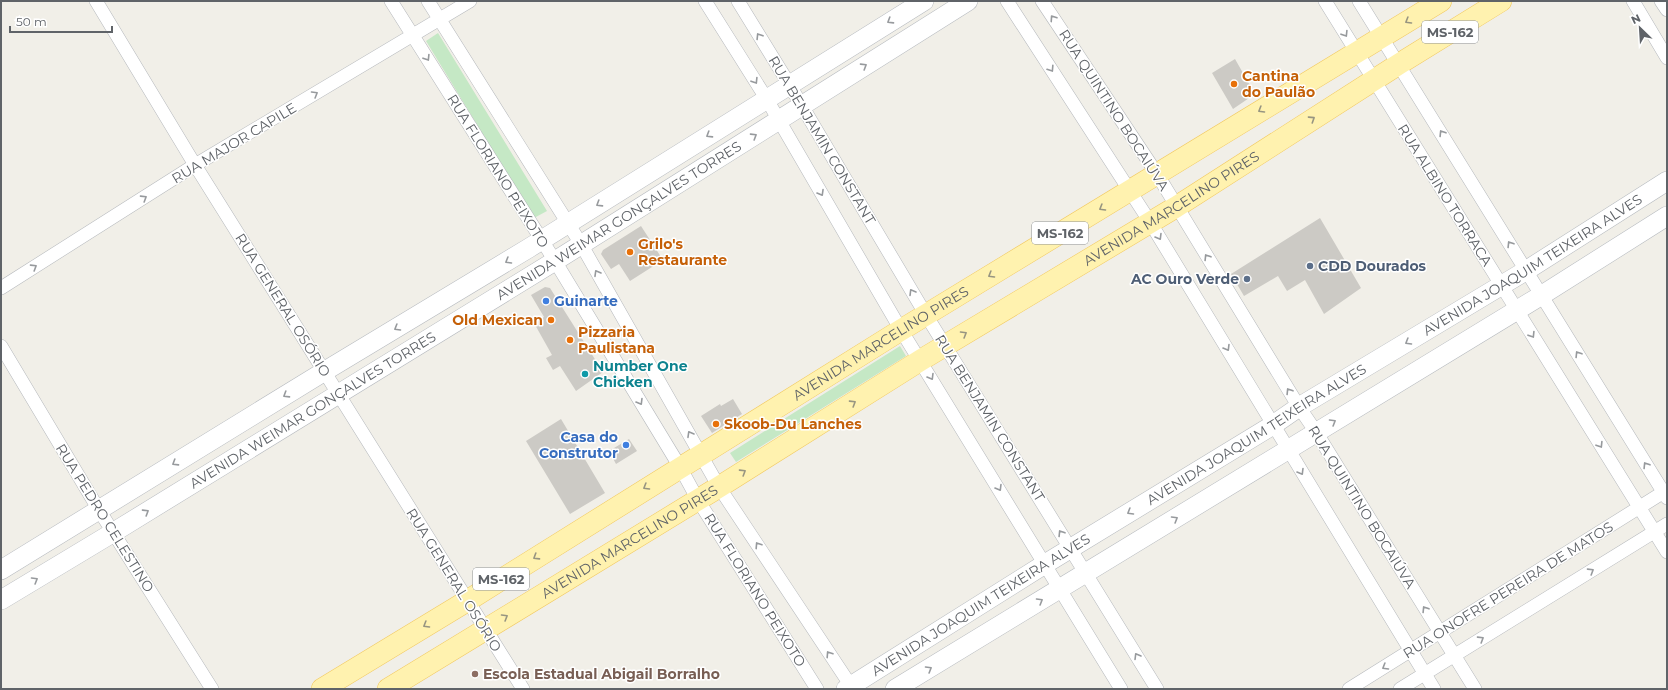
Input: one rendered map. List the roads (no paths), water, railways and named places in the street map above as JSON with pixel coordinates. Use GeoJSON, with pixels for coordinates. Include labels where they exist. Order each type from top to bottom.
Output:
{"type":"FeatureCollection","features":[{"type":"Feature","properties":{"kind":"main road","name":"AVENIDA WEIMAR GONÇALVES TORRES"},"geometry":{"type":"LineString","coordinates":[[1,570],[568,224],[766,98],[924,1]]}},
{"type":"Feature","properties":{"kind":"main road","name":"AVENIDA WEIMAR GONÇALVES TORRES"},"geometry":{"type":"LineString","coordinates":[[1,600],[555,261],[968,1]]}},
{"type":"Feature","properties":{"kind":"main road","name":"AVENIDA MARCELINO PIRES"},"geometry":{"type":"LineString","coordinates":[[322,689],[467,601],[901,330],[1441,1]]}},
{"type":"Feature","properties":{"kind":"main road","name":"AVENIDA MARCELINO PIRES"},"geometry":{"type":"LineString","coordinates":[[388,689],[698,500],[945,345],[1176,207],[1398,64],[1501,1]]}},
{"type":"Feature","properties":{"kind":"main road","name":"AVENIDA JOAQUIM TEIXEIRA ALVES"},"geometry":{"type":"LineString","coordinates":[[848,688],[1045,564],[1274,425],[1299,407],[1527,270],[1667,181]]}},
{"type":"Feature","properties":{"kind":"main road","name":"AVENIDA JOAQUIM TEIXEIRA ALVES"},"geometry":{"type":"LineString","coordinates":[[896,689],[1542,295],[1667,216]]}},
{"type":"Feature","properties":{"kind":"street","name":"RUA GENERAL OSÓRIO"},"geometry":{"type":"LineString","coordinates":[[96,1],[196,165],[523,689]]}},
{"type":"Feature","properties":{"kind":"street","name":"RUA FLORIANO PEIXOTO"},"geometry":{"type":"LineString","coordinates":[[391,1],[542,240],[680,467],[698,500],[817,689]]}},
{"type":"Feature","properties":{"kind":"street","name":"RUA FLORIANO PEIXOTO"},"geometry":{"type":"LineString","coordinates":[[428,1],[581,244],[719,487],[848,688]]}},
{"type":"Feature","properties":{"kind":"street","name":"RUA MAJOR CAPILE"},"geometry":{"type":"LineString","coordinates":[[1,288],[196,165],[470,1]]}},
{"type":"Feature","properties":{"kind":"street","name":"RUA BENJAMIN CONSTANT"},"geometry":{"type":"LineString","coordinates":[[705,1],[766,98],[901,330],[921,360],[1121,689]]}},
{"type":"Feature","properties":{"kind":"street","name":"RUA BENJAMIN CONSTANT"},"geometry":{"type":"LineString","coordinates":[[738,1],[926,315],[1157,689]]}},
{"type":"Feature","properties":{"kind":"street"},"geometry":{"type":"LineString","coordinates":[[1007,1],[1150,222],[1410,652],[1434,689]]}},
{"type":"Feature","properties":{"kind":"street","name":"RUA QUINTINO BOCAIÚVA"},"geometry":{"type":"LineString","coordinates":[[1042,1],[1157,174],[1299,407],[1476,689]]}},
{"type":"Feature","properties":{"kind":"street","name":"RUA ALBINO TORRACA"},"geometry":{"type":"LineString","coordinates":[[1325,1],[1667,552]]}},
{"type":"Feature","properties":{"kind":"street"},"geometry":{"type":"LineString","coordinates":[[1359,1],[1666,493]]}},
{"type":"Feature","properties":{"kind":"street"},"geometry":{"type":"LineString","coordinates":[[1633,1],[1667,58]]}},
{"type":"Feature","properties":{"kind":"street"},"geometry":{"type":"LineString","coordinates":[[1661,1],[1667,10]]}},
{"type":"Feature","properties":{"kind":"street","name":"RUA PEDRO CELESTINO"},"geometry":{"type":"LineString","coordinates":[[1,346],[99,510],[212,689]]}},
{"type":"Feature","properties":{"kind":"street","name":"RUA ONOFRE PEREIRA DE MATOS"},"geometry":{"type":"LineString","coordinates":[[1349,689],[1639,508],[1666,493]]}},
{"type":"Feature","properties":{"kind":"street","name":"RUA ONOFRE PEREIRA DE MATOS"},"geometry":{"type":"LineString","coordinates":[[1400,689],[1667,524]]}},
{"type":"Feature","properties":{"kind":"place","name":"Cantina do Paulão"},"geometry":{"type":"Point","coordinates":[1234,84]}},
{"type":"Feature","properties":{"kind":"place","name":"Grilo's Restaurante"},"geometry":{"type":"Point","coordinates":[630,252]}},
{"type":"Feature","properties":{"kind":"place","name":"CDD Dourados"},"geometry":{"type":"Point","coordinates":[1310,266]}},
{"type":"Feature","properties":{"kind":"place","name":"AC Ouro Verde"},"geometry":{"type":"Point","coordinates":[1247,279]}},
{"type":"Feature","properties":{"kind":"place","name":"Guinarte"},"geometry":{"type":"Point","coordinates":[546,301]}},
{"type":"Feature","properties":{"kind":"place","name":"Old Mexican"},"geometry":{"type":"Point","coordinates":[551,320]}},
{"type":"Feature","properties":{"kind":"place","name":"Pizzaria Paulistana"},"geometry":{"type":"Point","coordinates":[570,340]}},
{"type":"Feature","properties":{"kind":"place","name":"Number One Chicken"},"geometry":{"type":"Point","coordinates":[585,374]}},
{"type":"Feature","properties":{"kind":"place","name":"Skoob-Du Lanches"},"geometry":{"type":"Point","coordinates":[716,424]}},
{"type":"Feature","properties":{"kind":"place","name":"Casa do Construtor"},"geometry":{"type":"Point","coordinates":[626,445]}},
{"type":"Feature","properties":{"kind":"place","name":"Escola Estadual Abigail Borralho"},"geometry":{"type":"Point","coordinates":[475,674]}}]}
